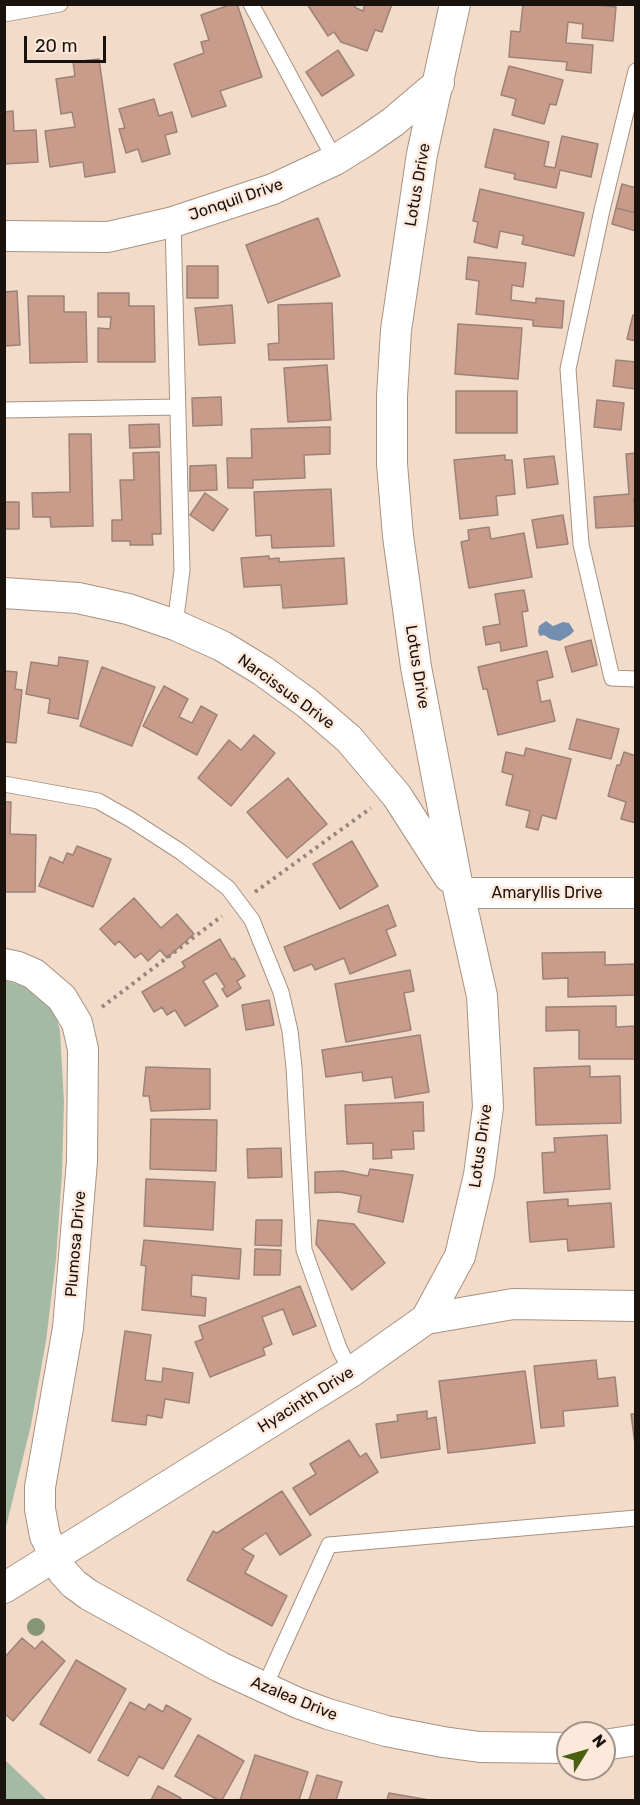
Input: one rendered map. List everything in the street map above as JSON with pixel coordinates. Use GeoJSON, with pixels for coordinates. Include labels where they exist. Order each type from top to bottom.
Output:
{"type":"FeatureCollection","features":[{"type":"Feature","properties":{"kind":"street","name":"Lotus Drive"},"geometry":{"type":"LineString","coordinates":[[426,1319],[460,1256],[479,1175],[488,1107],[482,996],[459,893],[416,667],[398,536],[392,464],[392,396],[396,330],[422,154],[455,4]]}},
{"type":"Feature","properties":{"kind":"street","name":"Jonquil Drive"},"geometry":{"type":"LineString","coordinates":[[4,236],[108,237],[172,222],[273,189],[335,160],[393,122],[439,83]]}},
{"type":"Feature","properties":{"kind":"street","name":"Narcissus Drive"},"geometry":{"type":"LineString","coordinates":[[4,593],[78,598],[128,609],[175,625],[222,646],[263,671],[307,703],[349,739],[397,796],[459,893]]}},
{"type":"Feature","properties":{"kind":"street","name":"Amaryllis Drive"},"geometry":{"type":"LineString","coordinates":[[459,893],[636,893]]}},
{"type":"Feature","properties":{"kind":"street","name":"Plumosa Drive"},"geometry":{"type":"LineString","coordinates":[[4,964],[34,974],[62,998],[77,1023],[83,1049],[80,1197],[68,1328],[40,1487],[41,1520],[54,1558]]}},
{"type":"Feature","properties":{"kind":"street","name":"Hyacinth Drive"},"geometry":{"type":"LineString","coordinates":[[4,1588],[351,1372],[426,1319],[513,1304],[636,1306]]}},
{"type":"Feature","properties":{"kind":"street","name":"Azalea Drive"},"geometry":{"type":"LineString","coordinates":[[54,1558],[68,1578],[89,1595],[264,1689],[328,1714],[417,1738],[480,1747],[556,1748]]}},
{"type":"Feature","properties":{"kind":"street"},"geometry":{"type":"LineString","coordinates":[[616,1743],[636,1740]]}},
{"type":"Feature","properties":{"kind":"lane"},"geometry":{"type":"LineString","coordinates":[[4,14],[60,4]]}},
{"type":"Feature","properties":{"kind":"lane"},"geometry":{"type":"LineString","coordinates":[[251,4],[335,160]]}},
{"type":"Feature","properties":{"kind":"lane"},"geometry":{"type":"LineString","coordinates":[[636,71],[602,210],[568,369],[580,543],[612,678],[636,679]]}},
{"type":"Feature","properties":{"kind":"lane"},"geometry":{"type":"LineString","coordinates":[[172,222],[182,570],[175,625]]}},
{"type":"Feature","properties":{"kind":"lane"},"geometry":{"type":"LineString","coordinates":[[4,410],[177,407]]}},
{"type":"Feature","properties":{"kind":"lane"},"geometry":{"type":"LineString","coordinates":[[4,784],[98,801],[181,852],[228,888],[252,920],[281,993],[290,1030],[304,1250],[339,1348],[351,1372]]}},
{"type":"Feature","properties":{"kind":"lane"},"geometry":{"type":"LineString","coordinates":[[264,1689],[329,1545],[636,1518]]}},
{"type":"Feature","properties":{"kind":"green space"},"geometry":{"type":"Polygon","coordinates":[[[5,980],[28,988],[48,1004],[56,1016],[60,1031],[64,1102],[56,1259],[46,1341],[31,1425],[5,1531],[5,980]]]}},
{"type":"Feature","properties":{"kind":"green space"},"geometry":{"type":"Polygon","coordinates":[[[4,1759],[47,1800],[5,1800],[4,1759]]]}},
{"type":"Feature","properties":{"kind":"water"},"geometry":{"type":"Polygon","coordinates":[[[546,621],[553,626],[563,622],[569,623],[574,631],[560,641],[544,635],[540,636],[539,626],[546,621]]]}},
{"type":"Feature","properties":{"kind":"building"},"geometry":{"type":"Polygon","coordinates":[[[237,4],[262,77],[220,91],[226,106],[192,117],[174,64],[204,53],[201,42],[209,40],[201,15],[237,4]]]}},
{"type":"Feature","properties":{"kind":"building"},"geometry":{"type":"Polygon","coordinates":[[[307,4],[353,4],[363,11],[365,4],[392,4],[382,32],[375,30],[367,51],[341,42],[334,32],[328,36],[307,4]]]}},
{"type":"Feature","properties":{"kind":"building"},"geometry":{"type":"Polygon","coordinates":[[[523,4],[589,4],[616,7],[613,41],[582,38],[583,24],[568,22],[566,43],[593,45],[591,73],[566,70],[567,62],[509,57],[511,31],[520,32],[523,4]]]}},
{"type":"Feature","properties":{"kind":"building"},"geometry":{"type":"Polygon","coordinates":[[[338,50],[354,75],[322,96],[306,72],[338,50]]]}},
{"type":"Feature","properties":{"kind":"building"},"geometry":{"type":"Polygon","coordinates":[[[99,59],[115,172],[85,177],[83,162],[50,167],[45,131],[75,127],[72,112],[61,114],[56,79],[75,76],[73,62],[99,59]]]}},
{"type":"Feature","properties":{"kind":"building"},"geometry":{"type":"Polygon","coordinates":[[[509,66],[563,80],[556,105],[550,104],[544,124],[512,115],[516,99],[501,95],[509,66]]]}},
{"type":"Feature","properties":{"kind":"building"},"geometry":{"type":"Polygon","coordinates":[[[154,99],[159,116],[172,112],[177,132],[165,135],[170,154],[142,162],[138,149],[126,153],[119,129],[125,128],[119,109],[154,99]]]}},
{"type":"Feature","properties":{"kind":"building"},"geometry":{"type":"Polygon","coordinates":[[[13,111],[14,131],[36,130],[38,162],[4,164],[4,112],[13,111]]]}},
{"type":"Feature","properties":{"kind":"building"},"geometry":{"type":"Polygon","coordinates":[[[494,129],[549,142],[544,166],[555,168],[562,136],[598,144],[591,177],[560,170],[556,188],[514,179],[515,174],[485,167],[494,129]]]}},
{"type":"Feature","properties":{"kind":"building"},"geometry":{"type":"Polygon","coordinates":[[[622,184],[636,188],[636,213],[616,208],[622,184]]]}},
{"type":"Feature","properties":{"kind":"building"},"geometry":{"type":"Polygon","coordinates":[[[480,189],[584,213],[574,256],[522,244],[524,236],[500,231],[497,248],[474,242],[478,222],[473,221],[480,189]]]}},
{"type":"Feature","properties":{"kind":"building"},"geometry":{"type":"Polygon","coordinates":[[[616,208],[636,213],[636,231],[612,224],[616,208]]]}},
{"type":"Feature","properties":{"kind":"building"},"geometry":{"type":"Polygon","coordinates":[[[318,218],[340,276],[268,303],[246,245],[318,218]]]}},
{"type":"Feature","properties":{"kind":"building"},"geometry":{"type":"Polygon","coordinates":[[[468,257],[526,263],[523,287],[512,285],[511,300],[536,303],[536,298],[564,301],[562,328],[533,326],[533,320],[476,314],[479,281],[466,279],[468,257]]]}},
{"type":"Feature","properties":{"kind":"building"},"geometry":{"type":"Polygon","coordinates":[[[187,266],[218,266],[218,298],[187,298],[187,266]]]}},
{"type":"Feature","properties":{"kind":"building"},"geometry":{"type":"Polygon","coordinates":[[[17,291],[20,345],[4,346],[4,292],[17,291]]]}},
{"type":"Feature","properties":{"kind":"building"},"geometry":{"type":"Polygon","coordinates":[[[98,293],[129,293],[129,306],[154,306],[155,362],[98,362],[98,328],[110,329],[111,317],[98,317],[98,293]]]}},
{"type":"Feature","properties":{"kind":"building"},"geometry":{"type":"Polygon","coordinates":[[[28,296],[64,296],[64,312],[86,312],[87,362],[30,363],[28,296]]]}},
{"type":"Feature","properties":{"kind":"building"},"geometry":{"type":"Polygon","coordinates":[[[332,303],[334,359],[269,360],[268,344],[279,343],[278,305],[332,303]]]}},
{"type":"Feature","properties":{"kind":"building"},"geometry":{"type":"Polygon","coordinates":[[[232,305],[235,343],[199,345],[195,308],[232,305]]]}},
{"type":"Feature","properties":{"kind":"building"},"geometry":{"type":"Polygon","coordinates":[[[633,315],[636,315],[636,341],[627,339],[633,315]]]}},
{"type":"Feature","properties":{"kind":"building"},"geometry":{"type":"Polygon","coordinates":[[[458,324],[522,328],[518,379],[455,374],[458,324]]]}},
{"type":"Feature","properties":{"kind":"building"},"geometry":{"type":"Polygon","coordinates":[[[616,360],[636,362],[636,389],[613,386],[616,360]]]}},
{"type":"Feature","properties":{"kind":"building"},"geometry":{"type":"Polygon","coordinates":[[[327,365],[331,420],[288,422],[284,368],[327,365]]]}},
{"type":"Feature","properties":{"kind":"building"},"geometry":{"type":"Polygon","coordinates":[[[456,391],[517,391],[517,433],[456,433],[456,391]]]}},
{"type":"Feature","properties":{"kind":"building"},"geometry":{"type":"Polygon","coordinates":[[[221,397],[222,425],[193,426],[192,398],[221,397]]]}},
{"type":"Feature","properties":{"kind":"building"},"geometry":{"type":"Polygon","coordinates":[[[597,400],[624,403],[621,430],[594,427],[597,400]]]}},
{"type":"Feature","properties":{"kind":"building"},"geometry":{"type":"Polygon","coordinates":[[[159,424],[160,447],[130,448],[129,425],[159,424]]]}},
{"type":"Feature","properties":{"kind":"building"},"geometry":{"type":"Polygon","coordinates":[[[330,427],[330,454],[304,455],[305,478],[253,480],[253,488],[228,488],[227,458],[252,458],[251,429],[330,427]]]}},
{"type":"Feature","properties":{"kind":"building"},"geometry":{"type":"Polygon","coordinates":[[[69,434],[91,434],[93,526],[51,527],[50,517],[33,517],[32,493],[70,492],[69,434]]]}},
{"type":"Feature","properties":{"kind":"building"},"geometry":{"type":"Polygon","coordinates":[[[159,452],[161,534],[152,534],[153,545],[130,545],[130,541],[112,541],[112,520],[122,520],[120,480],[134,480],[133,453],[159,452]]]}},
{"type":"Feature","properties":{"kind":"building"},"geometry":{"type":"Polygon","coordinates":[[[636,453],[636,498],[634,499],[636,526],[596,528],[594,497],[629,494],[626,454],[636,453]]]}},
{"type":"Feature","properties":{"kind":"building"},"geometry":{"type":"Polygon","coordinates":[[[505,455],[505,460],[512,460],[515,494],[496,496],[498,515],[460,519],[454,460],[505,455]]]}},
{"type":"Feature","properties":{"kind":"building"},"geometry":{"type":"Polygon","coordinates":[[[554,456],[558,484],[527,488],[524,459],[554,456]]]}},
{"type":"Feature","properties":{"kind":"building"},"geometry":{"type":"Polygon","coordinates":[[[216,465],[217,490],[190,491],[190,466],[216,465]]]}},
{"type":"Feature","properties":{"kind":"building"},"geometry":{"type":"Polygon","coordinates":[[[331,489],[334,546],[272,548],[271,535],[256,536],[254,492],[331,489]]]}},
{"type":"Feature","properties":{"kind":"building"},"geometry":{"type":"Polygon","coordinates":[[[205,493],[228,509],[213,531],[190,515],[205,493]]]}},
{"type":"Feature","properties":{"kind":"building"},"geometry":{"type":"Polygon","coordinates":[[[4,502],[19,502],[19,529],[4,529],[4,502]]]}},
{"type":"Feature","properties":{"kind":"building"},"geometry":{"type":"Polygon","coordinates":[[[563,515],[568,544],[537,548],[532,520],[563,515]]]}},
{"type":"Feature","properties":{"kind":"building"},"geometry":{"type":"Polygon","coordinates":[[[489,527],[491,539],[524,533],[532,577],[469,588],[461,542],[469,540],[468,530],[489,527]]]}},
{"type":"Feature","properties":{"kind":"building"},"geometry":{"type":"Polygon","coordinates":[[[269,556],[269,559],[279,558],[279,562],[344,558],[347,604],[283,608],[281,585],[244,587],[241,558],[269,556]]]}},
{"type":"Feature","properties":{"kind":"building"},"geometry":{"type":"Polygon","coordinates":[[[524,590],[528,611],[522,612],[527,646],[501,651],[500,642],[486,645],[483,627],[500,624],[495,594],[524,590]]]}},
{"type":"Feature","properties":{"kind":"building"},"geometry":{"type":"Polygon","coordinates":[[[591,640],[597,665],[572,672],[565,647],[591,640]]]}},
{"type":"Feature","properties":{"kind":"building"},"geometry":{"type":"Polygon","coordinates":[[[547,651],[553,677],[537,681],[541,702],[550,700],[555,721],[498,735],[487,689],[483,689],[478,667],[547,651]]]}},
{"type":"Feature","properties":{"kind":"building"},"geometry":{"type":"Polygon","coordinates":[[[59,657],[88,661],[78,719],[48,713],[50,699],[26,694],[31,662],[58,666],[59,657]]]}},
{"type":"Feature","properties":{"kind":"building"},"geometry":{"type":"Polygon","coordinates":[[[102,667],[155,687],[132,746],[80,726],[102,667]]]}},
{"type":"Feature","properties":{"kind":"building"},"geometry":{"type":"Polygon","coordinates":[[[4,671],[17,672],[15,689],[22,690],[16,743],[4,742],[4,671]]]}},
{"type":"Feature","properties":{"kind":"building"},"geometry":{"type":"Polygon","coordinates":[[[164,686],[188,699],[179,717],[192,723],[201,706],[217,715],[197,755],[143,726],[164,686]]]}},
{"type":"Feature","properties":{"kind":"building"},"geometry":{"type":"Polygon","coordinates":[[[577,719],[619,729],[611,759],[569,749],[577,719]]]}},
{"type":"Feature","properties":{"kind":"building"},"geometry":{"type":"Polygon","coordinates":[[[254,735],[275,753],[231,806],[198,778],[229,740],[241,750],[254,735]]]}},
{"type":"Feature","properties":{"kind":"building"},"geometry":{"type":"Polygon","coordinates":[[[526,748],[571,759],[556,819],[542,815],[538,830],[526,827],[530,811],[506,805],[513,775],[502,772],[506,752],[524,756],[526,748]]]}},
{"type":"Feature","properties":{"kind":"building"},"geometry":{"type":"Polygon","coordinates":[[[624,752],[636,756],[636,823],[621,819],[626,802],[608,796],[617,765],[620,765],[624,752]]]}},
{"type":"Feature","properties":{"kind":"building"},"geometry":{"type":"Polygon","coordinates":[[[288,778],[327,824],[287,858],[247,812],[288,778]]]}},
{"type":"Feature","properties":{"kind":"building"},"geometry":{"type":"Polygon","coordinates":[[[4,802],[11,802],[10,834],[36,835],[35,892],[4,892],[4,802]]]}},
{"type":"Feature","properties":{"kind":"building"},"geometry":{"type":"Polygon","coordinates":[[[352,841],[378,886],[340,909],[313,864],[352,841]]]}},
{"type":"Feature","properties":{"kind":"building"},"geometry":{"type":"Polygon","coordinates":[[[77,846],[111,859],[93,907],[39,886],[50,857],[63,863],[67,853],[73,855],[77,846]]]}},
{"type":"Feature","properties":{"kind":"building"},"geometry":{"type":"Polygon","coordinates":[[[134,898],[161,928],[177,914],[194,934],[167,958],[160,950],[148,961],[141,953],[135,958],[119,941],[115,945],[100,929],[134,898]]]}},
{"type":"Feature","properties":{"kind":"building"},"geometry":{"type":"Polygon","coordinates":[[[388,905],[396,926],[386,930],[396,955],[350,974],[344,958],[315,970],[312,964],[294,971],[284,947],[388,905]]]}},
{"type":"Feature","properties":{"kind":"building"},"geometry":{"type":"Polygon","coordinates":[[[220,939],[232,960],[234,958],[245,976],[237,981],[241,988],[227,997],[222,989],[225,987],[216,973],[203,981],[218,1006],[185,1026],[175,1010],[167,1015],[162,1007],[154,1012],[142,992],[185,967],[182,962],[220,939]]]}},
{"type":"Feature","properties":{"kind":"building"},"geometry":{"type":"Polygon","coordinates":[[[605,952],[605,965],[636,964],[636,995],[568,997],[568,978],[543,979],[542,953],[605,952]]]}},
{"type":"Feature","properties":{"kind":"building"},"geometry":{"type":"Polygon","coordinates":[[[410,970],[414,991],[404,993],[411,1030],[346,1042],[335,984],[410,970]]]}},
{"type":"Feature","properties":{"kind":"building"},"geometry":{"type":"Polygon","coordinates":[[[269,1000],[274,1025],[246,1030],[242,1005],[269,1000]]]}},
{"type":"Feature","properties":{"kind":"building"},"geometry":{"type":"Polygon","coordinates":[[[616,1006],[616,1027],[636,1026],[636,1059],[579,1059],[579,1030],[546,1031],[546,1007],[616,1006]]]}},
{"type":"Feature","properties":{"kind":"building"},"geometry":{"type":"Polygon","coordinates":[[[420,1035],[429,1092],[395,1098],[392,1077],[363,1081],[362,1072],[326,1077],[322,1050],[420,1035]]]}},
{"type":"Feature","properties":{"kind":"building"},"geometry":{"type":"Polygon","coordinates":[[[590,1066],[590,1077],[620,1076],[621,1123],[536,1125],[534,1068],[590,1066]]]}},
{"type":"Feature","properties":{"kind":"building"},"geometry":{"type":"Polygon","coordinates":[[[146,1067],[210,1069],[210,1109],[151,1111],[149,1096],[143,1096],[146,1067]]]}},
{"type":"Feature","properties":{"kind":"building"},"geometry":{"type":"Polygon","coordinates":[[[423,1102],[424,1131],[413,1131],[414,1149],[391,1150],[392,1158],[373,1159],[373,1143],[347,1144],[345,1105],[423,1102]]]}},
{"type":"Feature","properties":{"kind":"building"},"geometry":{"type":"Polygon","coordinates":[[[151,1119],[217,1120],[216,1171],[150,1169],[151,1119]]]}},
{"type":"Feature","properties":{"kind":"building"},"geometry":{"type":"Polygon","coordinates":[[[607,1135],[610,1189],[544,1193],[542,1153],[555,1152],[554,1138],[607,1135]]]}},
{"type":"Feature","properties":{"kind":"building"},"geometry":{"type":"Polygon","coordinates":[[[281,1148],[282,1177],[248,1178],[247,1149],[281,1148]]]}},
{"type":"Feature","properties":{"kind":"building"},"geometry":{"type":"Polygon","coordinates":[[[370,1169],[413,1175],[403,1222],[358,1212],[361,1196],[339,1192],[315,1193],[315,1172],[343,1171],[368,1176],[370,1169]]]}},
{"type":"Feature","properties":{"kind":"building"},"geometry":{"type":"Polygon","coordinates":[[[146,1179],[215,1182],[213,1230],[144,1226],[146,1179]]]}},
{"type":"Feature","properties":{"kind":"building"},"geometry":{"type":"Polygon","coordinates":[[[568,1199],[568,1206],[611,1203],[614,1247],[568,1251],[567,1239],[530,1242],[527,1202],[568,1199]]]}},
{"type":"Feature","properties":{"kind":"building"},"geometry":{"type":"Polygon","coordinates":[[[256,1220],[282,1220],[281,1246],[255,1245],[256,1220]]]}},
{"type":"Feature","properties":{"kind":"building"},"geometry":{"type":"Polygon","coordinates":[[[318,1220],[354,1224],[385,1263],[352,1290],[316,1244],[318,1220]]]}},
{"type":"Feature","properties":{"kind":"building"},"geometry":{"type":"Polygon","coordinates":[[[144,1240],[241,1249],[239,1279],[192,1275],[191,1296],[206,1298],[205,1316],[142,1310],[146,1266],[141,1265],[144,1240]]]}},
{"type":"Feature","properties":{"kind":"building"},"geometry":{"type":"Polygon","coordinates":[[[255,1249],[281,1250],[280,1275],[254,1275],[255,1249]]]}},
{"type":"Feature","properties":{"kind":"building"},"geometry":{"type":"Polygon","coordinates":[[[300,1286],[316,1326],[293,1335],[283,1309],[262,1317],[272,1344],[263,1348],[265,1355],[210,1377],[195,1342],[203,1339],[199,1326],[300,1286]]]}},
{"type":"Feature","properties":{"kind":"building"},"geometry":{"type":"Polygon","coordinates":[[[125,1331],[151,1335],[145,1380],[162,1382],[163,1368],[193,1373],[189,1403],[165,1399],[162,1418],[147,1415],[146,1425],[112,1421],[125,1331]]]}},
{"type":"Feature","properties":{"kind":"building"},"geometry":{"type":"Polygon","coordinates":[[[596,1360],[598,1379],[615,1377],[618,1406],[563,1411],[564,1426],[541,1428],[534,1366],[596,1360]]]}},
{"type":"Feature","properties":{"kind":"building"},"geometry":{"type":"Polygon","coordinates":[[[525,1371],[535,1443],[448,1453],[439,1381],[525,1371]]]}},
{"type":"Feature","properties":{"kind":"building"},"geometry":{"type":"Polygon","coordinates":[[[427,1411],[427,1419],[436,1417],[440,1449],[381,1458],[376,1424],[398,1421],[397,1415],[427,1411]]]}},
{"type":"Feature","properties":{"kind":"building"},"geometry":{"type":"Polygon","coordinates":[[[631,1414],[636,1414],[636,1444],[635,1444],[631,1414]]]}},
{"type":"Feature","properties":{"kind":"building"},"geometry":{"type":"Polygon","coordinates":[[[349,1440],[360,1457],[366,1453],[378,1472],[310,1515],[293,1488],[316,1474],[310,1464],[349,1440]]]}},
{"type":"Feature","properties":{"kind":"building"},"geometry":{"type":"Polygon","coordinates":[[[282,1491],[311,1535],[280,1555],[266,1533],[242,1549],[254,1556],[245,1573],[287,1596],[272,1626],[187,1580],[213,1531],[217,1533],[282,1491]]]}},
{"type":"Feature","properties":{"kind":"building"},"geometry":{"type":"Polygon","coordinates":[[[22,1638],[35,1649],[42,1641],[65,1661],[13,1721],[4,1713],[4,1658],[22,1638]]]}},
{"type":"Feature","properties":{"kind":"building"},"geometry":{"type":"Polygon","coordinates":[[[76,1660],[126,1689],[90,1753],[40,1724],[76,1660]]]}},
{"type":"Feature","properties":{"kind":"building"},"geometry":{"type":"Polygon","coordinates":[[[130,1702],[145,1710],[149,1704],[163,1712],[166,1705],[191,1719],[163,1769],[139,1756],[128,1776],[98,1760],[130,1702]]]}},
{"type":"Feature","properties":{"kind":"building"},"geometry":{"type":"Polygon","coordinates":[[[198,1735],[244,1761],[222,1800],[218,1800],[175,1776],[198,1735]]]}},
{"type":"Feature","properties":{"kind":"building"},"geometry":{"type":"Polygon","coordinates":[[[255,1755],[308,1772],[299,1800],[240,1800],[255,1755]]]}},
{"type":"Feature","properties":{"kind":"building"},"geometry":{"type":"Polygon","coordinates":[[[317,1775],[342,1782],[336,1800],[309,1800],[317,1775]]]}},
{"type":"Feature","properties":{"kind":"building"},"geometry":{"type":"Polygon","coordinates":[[[158,1786],[181,1798],[180,1800],[151,1800],[158,1786]]]}},
{"type":"Feature","properties":{"kind":"building"},"geometry":{"type":"Polygon","coordinates":[[[389,1793],[429,1800],[387,1800],[389,1793]]]}}]}
